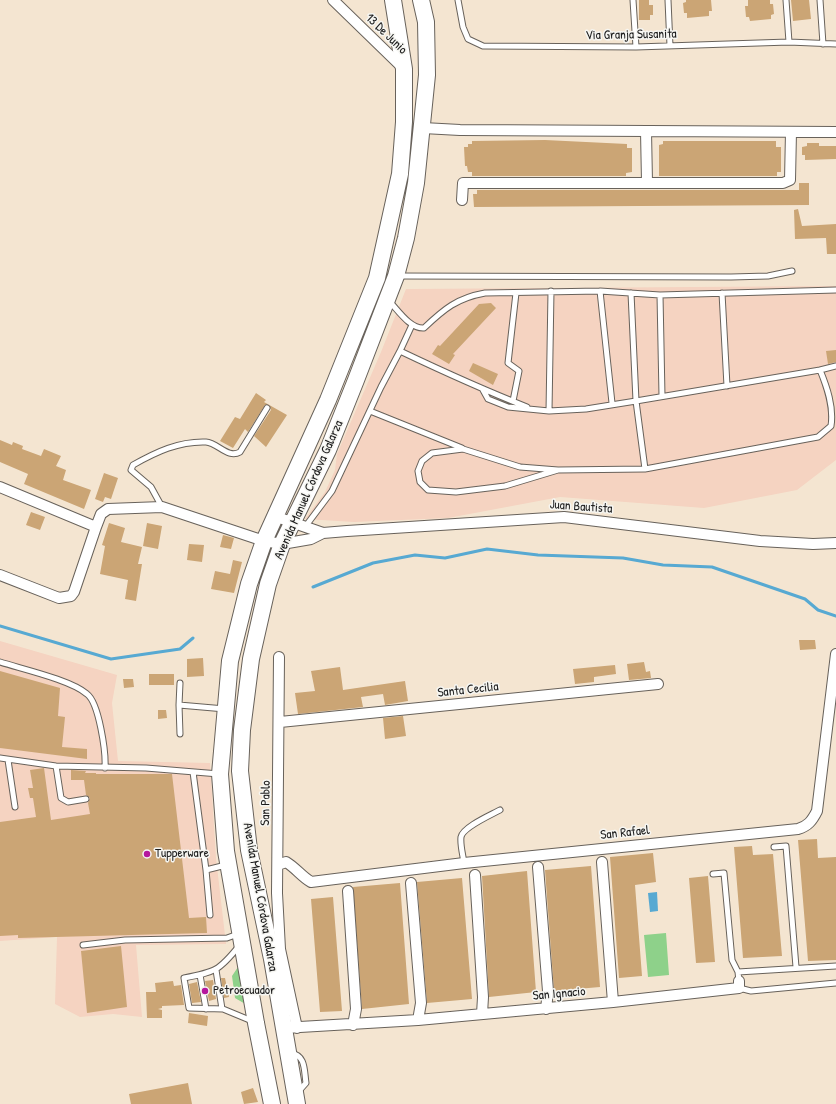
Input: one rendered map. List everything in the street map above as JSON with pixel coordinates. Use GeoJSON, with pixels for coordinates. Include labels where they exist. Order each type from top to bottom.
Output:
{"type":"FeatureCollection","features":[{"type":"Feature","properties":{"kind":"main road","name":"Avenida Manuel Córdova Galarza"},"geometry":{"type":"LineString","coordinates":[[272,1104],[228,864],[220,774],[230,661],[249,584],[264,541],[274,516],[328,400],[377,278],[400,174],[404,122],[404,69],[393,0]]}},
{"type":"Feature","properties":{"kind":"main road","name":"Avenida Manuel Córdova Galarza"},"geometry":{"type":"LineString","coordinates":[[296,1099],[288,1052],[290,1028],[276,954],[249,850],[240,771],[242,730],[251,659],[268,584],[282,544],[299,525],[396,276],[411,213],[423,128],[427,47],[426,22],[421,0]]}},
{"type":"Feature","properties":{"kind":"main road"},"geometry":{"type":"LineString","coordinates":[[246,962],[276,954]]}},
{"type":"Feature","properties":{"kind":"street","name":"13 De Junio"},"geometry":{"type":"LineString","coordinates":[[333,0],[404,69]]}},
{"type":"Feature","properties":{"kind":"street"},"geometry":{"type":"LineString","coordinates":[[423,128],[460,130],[836,132]]}},
{"type":"Feature","properties":{"kind":"street"},"geometry":{"type":"LineString","coordinates":[[646,131],[647,182]]}},
{"type":"Feature","properties":{"kind":"street"},"geometry":{"type":"LineString","coordinates":[[462,200],[464,183],[783,183],[790,180],[791,132]]}},
{"type":"Feature","properties":{"kind":"street"},"geometry":{"type":"LineString","coordinates":[[0,487],[96,526]]}},
{"type":"Feature","properties":{"kind":"street"},"geometry":{"type":"LineString","coordinates":[[0,575],[58,598],[71,596],[74,592],[101,514],[108,510],[162,507]]}},
{"type":"Feature","properties":{"kind":"street","name":"Juan Bautista"},"geometry":{"type":"LineString","coordinates":[[162,507],[264,541],[282,544],[311,539],[323,533]]}},
{"type":"Feature","properties":{"kind":"street","name":"Juan Bautista"},"geometry":{"type":"LineString","coordinates":[[274,516],[323,533],[564,517],[760,541],[812,544],[836,543]]}},
{"type":"Feature","properties":{"kind":"street","name":"San Rafael"},"geometry":{"type":"LineString","coordinates":[[278,865],[286,862],[293,866],[301,876],[311,882],[464,863],[798,829],[805,827],[813,820],[818,811],[836,654]]}},
{"type":"Feature","properties":{"kind":"street","name":"San Pablo"},"geometry":{"type":"LineString","coordinates":[[276,954],[280,722],[279,658]]}},
{"type":"Feature","properties":{"kind":"street","name":"Santa Cecilia"},"geometry":{"type":"LineString","coordinates":[[280,722],[658,684]]}},
{"type":"Feature","properties":{"kind":"street"},"geometry":{"type":"LineString","coordinates":[[602,862],[613,1002]]}},
{"type":"Feature","properties":{"kind":"street"},"geometry":{"type":"LineString","coordinates":[[538,867],[548,991],[546,1009]]}},
{"type":"Feature","properties":{"kind":"street"},"geometry":{"type":"LineString","coordinates":[[475,876],[483,997],[482,1014]]}},
{"type":"Feature","properties":{"kind":"street"},"geometry":{"type":"LineString","coordinates":[[411,883],[420,1003],[418,1020]]}},
{"type":"Feature","properties":{"kind":"street"},"geometry":{"type":"LineString","coordinates":[[348,891],[356,1009],[353,1025]]}},
{"type":"Feature","properties":{"kind":"street","name":"San Ignacio"},"geometry":{"type":"LineString","coordinates":[[290,1028],[418,1020],[613,1002],[739,980]]}},
{"type":"Feature","properties":{"kind":"lane","name":"Via Granja Susanita"},"geometry":{"type":"LineString","coordinates":[[458,0],[468,39],[483,46],[636,47],[789,42],[836,44]]}},
{"type":"Feature","properties":{"kind":"lane"},"geometry":{"type":"LineString","coordinates":[[634,0],[636,47]]}},
{"type":"Feature","properties":{"kind":"lane"},"geometry":{"type":"LineString","coordinates":[[668,0],[670,46]]}},
{"type":"Feature","properties":{"kind":"lane"},"geometry":{"type":"LineString","coordinates":[[786,0],[789,42]]}},
{"type":"Feature","properties":{"kind":"lane"},"geometry":{"type":"LineString","coordinates":[[820,0],[823,44]]}},
{"type":"Feature","properties":{"kind":"lane"},"geometry":{"type":"LineString","coordinates":[[396,276],[723,277],[768,276],[792,271]]}},
{"type":"Feature","properties":{"kind":"lane"},"geometry":{"type":"LineString","coordinates":[[387,299],[412,325],[418,328],[424,328],[454,303],[466,297],[485,293],[600,290],[660,295],[836,290]]}},
{"type":"Feature","properties":{"kind":"lane"},"geometry":{"type":"LineString","coordinates":[[600,290],[612,403]]}},
{"type":"Feature","properties":{"kind":"lane"},"geometry":{"type":"LineString","coordinates":[[549,411],[552,291]]}},
{"type":"Feature","properties":{"kind":"lane"},"geometry":{"type":"LineString","coordinates":[[513,401],[518,371],[508,363],[516,293]]}},
{"type":"Feature","properties":{"kind":"lane"},"geometry":{"type":"LineString","coordinates":[[631,293],[636,401],[645,469]]}},
{"type":"Feature","properties":{"kind":"lane"},"geometry":{"type":"LineString","coordinates":[[722,293],[727,386]]}},
{"type":"Feature","properties":{"kind":"lane"},"geometry":{"type":"LineString","coordinates":[[660,295],[662,396]]}},
{"type":"Feature","properties":{"kind":"lane"},"geometry":{"type":"LineString","coordinates":[[299,525],[332,491],[412,325]]}},
{"type":"Feature","properties":{"kind":"lane"},"geometry":{"type":"LineString","coordinates":[[400,351],[483,390],[498,394],[532,409]]}},
{"type":"Feature","properties":{"kind":"lane"},"geometry":{"type":"LineString","coordinates":[[483,390],[488,399],[514,408],[549,411],[586,409],[612,403],[636,401],[727,386],[836,366]]}},
{"type":"Feature","properties":{"kind":"lane"},"geometry":{"type":"LineString","coordinates":[[370,411],[463,449],[510,465],[558,470],[645,469],[818,436],[824,433],[831,426],[832,418],[826,386],[820,370]]}},
{"type":"Feature","properties":{"kind":"lane"},"geometry":{"type":"LineString","coordinates":[[162,507],[151,487],[131,470],[134,465],[171,446],[206,442],[215,444],[232,455],[236,454],[240,452],[267,408]]}},
{"type":"Feature","properties":{"kind":"lane"},"geometry":{"type":"LineString","coordinates":[[463,449],[432,453],[422,461],[418,471],[420,482],[428,490],[456,492],[505,486],[558,470]]}},
{"type":"Feature","properties":{"kind":"lane"},"geometry":{"type":"LineString","coordinates":[[0,662],[70,685],[87,694],[93,702],[106,751],[105,768]]}},
{"type":"Feature","properties":{"kind":"lane"},"geometry":{"type":"LineString","coordinates":[[180,683],[180,734]]}},
{"type":"Feature","properties":{"kind":"lane"},"geometry":{"type":"LineString","coordinates":[[179,705],[226,709]]}},
{"type":"Feature","properties":{"kind":"lane"},"geometry":{"type":"LineString","coordinates":[[0,758],[56,766],[146,768],[220,774]]}},
{"type":"Feature","properties":{"kind":"lane"},"geometry":{"type":"LineString","coordinates":[[8,760],[15,806]]}},
{"type":"Feature","properties":{"kind":"lane"},"geometry":{"type":"LineString","coordinates":[[56,766],[61,798],[68,802],[86,799]]}},
{"type":"Feature","properties":{"kind":"lane"},"geometry":{"type":"LineString","coordinates":[[193,772],[206,870],[210,915]]}},
{"type":"Feature","properties":{"kind":"lane"},"geometry":{"type":"LineString","coordinates":[[464,863],[461,836],[475,824],[500,810]]}},
{"type":"Feature","properties":{"kind":"lane"},"geometry":{"type":"LineString","coordinates":[[774,847],[786,846],[796,967]]}},
{"type":"Feature","properties":{"kind":"lane"},"geometry":{"type":"LineString","coordinates":[[206,870],[228,864]]}},
{"type":"Feature","properties":{"kind":"lane"},"geometry":{"type":"LineString","coordinates":[[713,874],[724,873],[732,960],[739,980],[796,967],[836,966]]}},
{"type":"Feature","properties":{"kind":"lane"},"geometry":{"type":"LineString","coordinates":[[82,945],[126,940],[241,937]]}},
{"type":"Feature","properties":{"kind":"lane"},"geometry":{"type":"LineString","coordinates":[[241,937],[224,965],[216,970],[184,978],[189,1008],[222,1009],[256,1023]]}},
{"type":"Feature","properties":{"kind":"lane"},"geometry":{"type":"LineString","coordinates":[[216,970],[222,1009]]}},
{"type":"Feature","properties":{"kind":"lane"},"geometry":{"type":"LineString","coordinates":[[200,975],[206,1009]]}},
{"type":"Feature","properties":{"kind":"lane","name":"San Ignacio"},"geometry":{"type":"LineString","coordinates":[[739,980],[750,991],[836,983]]}},
{"type":"Feature","properties":{"kind":"shaded area"},"geometry":{"type":"Polygon","coordinates":[[[836,286],[836,460],[797,490],[704,508],[560,497],[448,518],[354,522],[305,519],[325,492],[335,470],[337,454],[381,352],[406,289],[836,286]]]}},
{"type":"Feature","properties":{"kind":"shaded area","name":"Tupperware"},"geometry":{"type":"Polygon","coordinates":[[[0,641],[117,675],[112,703],[118,761],[210,763],[216,858],[226,944],[136,945],[142,1017],[113,1014],[80,1017],[55,1004],[57,937],[0,941],[0,641]]]}},
{"type":"Feature","properties":{"kind":"green space"},"geometry":{"type":"Polygon","coordinates":[[[666,933],[669,975],[648,977],[644,935],[666,933]]]}},
{"type":"Feature","properties":{"kind":"green space"},"geometry":{"type":"Polygon","coordinates":[[[240,964],[247,1005],[235,998],[232,976],[240,964]]]}},
{"type":"Feature","properties":{"kind":"water"},"geometry":{"type":"Polygon","coordinates":[[[657,892],[658,911],[650,912],[648,893],[657,892]]]}},
{"type":"Feature","properties":{"kind":"building"},"geometry":{"type":"Polygon","coordinates":[[[639,0],[649,0],[649,5],[653,5],[653,15],[650,15],[650,20],[639,20],[639,0]]]}},
{"type":"Feature","properties":{"kind":"building"},"geometry":{"type":"Polygon","coordinates":[[[686,0],[711,0],[712,11],[709,11],[709,16],[687,18],[687,13],[684,13],[683,3],[686,2],[686,0]]]}},
{"type":"Feature","properties":{"kind":"building"},"geometry":{"type":"Polygon","coordinates":[[[748,0],[770,0],[770,4],[773,4],[774,14],[771,15],[771,19],[750,21],[749,17],[746,17],[745,6],[748,6],[748,0]]]}},
{"type":"Feature","properties":{"kind":"building"},"geometry":{"type":"Polygon","coordinates":[[[791,0],[809,0],[811,19],[793,21],[791,0]]]}},
{"type":"Feature","properties":{"kind":"building"},"geometry":{"type":"Polygon","coordinates":[[[545,140],[627,144],[627,148],[632,148],[632,172],[626,173],[626,176],[472,176],[472,172],[468,172],[467,166],[465,166],[464,147],[468,147],[468,144],[472,144],[472,141],[545,140]]]}},
{"type":"Feature","properties":{"kind":"building"},"geometry":{"type":"Polygon","coordinates":[[[663,141],[776,141],[776,147],[781,147],[781,172],[777,172],[777,176],[659,176],[659,145],[663,144],[663,141]]]}},
{"type":"Feature","properties":{"kind":"building"},"geometry":{"type":"Polygon","coordinates":[[[807,143],[819,143],[819,146],[836,146],[836,159],[805,160],[805,155],[802,155],[802,147],[807,146],[807,143]]]}},
{"type":"Feature","properties":{"kind":"building"},"geometry":{"type":"Polygon","coordinates":[[[799,183],[809,183],[809,205],[474,207],[473,194],[477,194],[477,190],[799,190],[799,183]]]}},
{"type":"Feature","properties":{"kind":"building"},"geometry":{"type":"Polygon","coordinates":[[[798,209],[802,226],[836,224],[836,254],[827,254],[826,238],[795,239],[794,210],[798,209]]]}},
{"type":"Feature","properties":{"kind":"building"},"geometry":{"type":"Polygon","coordinates":[[[491,303],[496,308],[453,354],[455,355],[449,364],[432,354],[438,345],[440,346],[479,304],[491,303]]]}},
{"type":"Feature","properties":{"kind":"building"},"geometry":{"type":"Polygon","coordinates":[[[836,350],[836,362],[828,364],[826,351],[836,350]]]}},
{"type":"Feature","properties":{"kind":"building"},"geometry":{"type":"Polygon","coordinates":[[[473,363],[498,374],[493,385],[469,371],[473,363]]]}},
{"type":"Feature","properties":{"kind":"building"},"geometry":{"type":"Polygon","coordinates":[[[256,393],[266,400],[264,402],[287,415],[266,447],[254,436],[271,410],[269,405],[265,405],[248,432],[245,429],[233,448],[220,441],[235,417],[240,419],[256,393]]]}},
{"type":"Feature","properties":{"kind":"building"},"geometry":{"type":"Polygon","coordinates":[[[0,440],[12,445],[13,442],[23,446],[22,449],[41,456],[44,449],[61,456],[56,466],[66,470],[63,480],[91,490],[84,509],[24,484],[28,474],[0,462],[0,440]]]}},
{"type":"Feature","properties":{"kind":"building"},"geometry":{"type":"Polygon","coordinates":[[[104,473],[118,478],[111,499],[105,497],[103,502],[95,499],[104,473]]]}},
{"type":"Feature","properties":{"kind":"building"},"geometry":{"type":"Polygon","coordinates":[[[31,512],[45,517],[40,530],[26,525],[31,512]]]}},
{"type":"Feature","properties":{"kind":"building"},"geometry":{"type":"Polygon","coordinates":[[[109,523],[125,528],[121,542],[142,547],[138,564],[142,564],[136,601],[125,599],[128,580],[100,574],[105,546],[102,545],[109,523]]]}},
{"type":"Feature","properties":{"kind":"building"},"geometry":{"type":"Polygon","coordinates":[[[147,523],[162,526],[158,549],[143,546],[147,523]]]}},
{"type":"Feature","properties":{"kind":"building"},"geometry":{"type":"Polygon","coordinates":[[[223,535],[234,538],[231,549],[220,547],[223,535]]]}},
{"type":"Feature","properties":{"kind":"building"},"geometry":{"type":"Polygon","coordinates":[[[189,544],[204,545],[202,562],[187,560],[189,544]]]}},
{"type":"Feature","properties":{"kind":"building"},"geometry":{"type":"Polygon","coordinates":[[[233,560],[242,562],[234,593],[211,589],[215,571],[230,574],[233,560]]]}},
{"type":"Feature","properties":{"kind":"building"},"geometry":{"type":"Polygon","coordinates":[[[799,640],[815,640],[816,649],[800,650],[799,640]]]}},
{"type":"Feature","properties":{"kind":"building"},"geometry":{"type":"Polygon","coordinates":[[[203,658],[204,676],[187,677],[187,659],[203,658]]]}},
{"type":"Feature","properties":{"kind":"building"},"geometry":{"type":"Polygon","coordinates":[[[644,662],[646,672],[650,671],[651,678],[629,680],[627,664],[644,662]]]}},
{"type":"Feature","properties":{"kind":"building"},"geometry":{"type":"Polygon","coordinates":[[[615,665],[616,674],[594,677],[594,682],[575,684],[573,669],[615,665]]]}},
{"type":"Feature","properties":{"kind":"building"},"geometry":{"type":"Polygon","coordinates":[[[340,667],[343,690],[405,681],[408,701],[385,705],[383,694],[361,697],[363,707],[298,714],[295,693],[315,691],[311,671],[340,667]]]}},
{"type":"Feature","properties":{"kind":"building"},"geometry":{"type":"Polygon","coordinates":[[[0,671],[60,688],[58,716],[65,717],[62,747],[87,749],[87,759],[0,748],[0,671]]]}},
{"type":"Feature","properties":{"kind":"building"},"geometry":{"type":"Polygon","coordinates":[[[149,674],[174,674],[174,685],[149,685],[149,674]]]}},
{"type":"Feature","properties":{"kind":"building"},"geometry":{"type":"Polygon","coordinates":[[[123,679],[133,679],[134,687],[124,688],[123,679]]]}},
{"type":"Feature","properties":{"kind":"building"},"geometry":{"type":"Polygon","coordinates":[[[158,710],[166,710],[167,718],[158,719],[158,710]]]}},
{"type":"Feature","properties":{"kind":"building"},"geometry":{"type":"Polygon","coordinates":[[[403,716],[406,736],[385,739],[383,718],[403,716]]]}},
{"type":"Feature","properties":{"kind":"building"},"geometry":{"type":"Polygon","coordinates":[[[44,768],[51,820],[90,814],[88,803],[90,798],[86,795],[84,780],[71,780],[71,770],[86,771],[85,773],[96,774],[172,774],[189,918],[206,917],[207,933],[18,938],[18,935],[0,936],[0,822],[36,817],[33,798],[30,798],[28,788],[33,788],[30,770],[44,768]]]}},
{"type":"Feature","properties":{"kind":"building"},"geometry":{"type":"Polygon","coordinates":[[[817,839],[818,858],[836,857],[836,960],[808,961],[798,840],[817,839]]]}},
{"type":"Feature","properties":{"kind":"building"},"geometry":{"type":"Polygon","coordinates":[[[752,846],[753,855],[773,854],[782,956],[743,958],[734,847],[752,846]]]}},
{"type":"Feature","properties":{"kind":"building"},"geometry":{"type":"Polygon","coordinates":[[[653,853],[656,882],[635,885],[642,976],[619,978],[610,857],[653,853]]]}},
{"type":"Feature","properties":{"kind":"building"},"geometry":{"type":"Polygon","coordinates":[[[591,866],[600,987],[554,991],[545,870],[591,866]]]}},
{"type":"Feature","properties":{"kind":"building"},"geometry":{"type":"Polygon","coordinates":[[[527,871],[536,992],[489,997],[482,876],[527,871]]]}},
{"type":"Feature","properties":{"kind":"building"},"geometry":{"type":"Polygon","coordinates":[[[708,876],[715,962],[696,963],[689,878],[708,876]]]}},
{"type":"Feature","properties":{"kind":"building"},"geometry":{"type":"Polygon","coordinates":[[[462,878],[472,999],[427,1003],[417,882],[462,878]]]}},
{"type":"Feature","properties":{"kind":"building"},"geometry":{"type":"Polygon","coordinates":[[[400,883],[409,1004],[362,1009],[353,887],[400,883]]]}},
{"type":"Feature","properties":{"kind":"building"},"geometry":{"type":"Polygon","coordinates":[[[333,897],[342,1011],[320,1012],[311,899],[333,897]]]}},
{"type":"Feature","properties":{"kind":"building"},"geometry":{"type":"Polygon","coordinates":[[[121,946],[127,1007],[87,1013],[81,951],[121,946]]]}},
{"type":"Feature","properties":{"kind":"building"},"geometry":{"type":"Polygon","coordinates":[[[221,978],[225,978],[229,997],[224,998],[221,978]]]}},
{"type":"Feature","properties":{"kind":"building"},"geometry":{"type":"Polygon","coordinates":[[[213,980],[216,999],[209,1001],[205,981],[213,980]]]}},
{"type":"Feature","properties":{"kind":"building"},"geometry":{"type":"Polygon","coordinates":[[[173,981],[174,986],[181,985],[184,1005],[162,1006],[162,1008],[158,1009],[162,1010],[162,1018],[147,1018],[146,992],[156,992],[155,983],[173,981]]]}},
{"type":"Feature","properties":{"kind":"building"},"geometry":{"type":"Polygon","coordinates":[[[197,982],[201,1002],[192,1003],[189,984],[197,982]]]}},
{"type":"Feature","properties":{"kind":"building"},"geometry":{"type":"Polygon","coordinates":[[[189,1013],[208,1016],[207,1026],[188,1023],[189,1013]]]}},
{"type":"Feature","properties":{"kind":"building"},"geometry":{"type":"Polygon","coordinates":[[[188,1083],[192,1104],[131,1104],[129,1094],[188,1083]]]}},
{"type":"Feature","properties":{"kind":"building"},"geometry":{"type":"Polygon","coordinates":[[[253,1088],[258,1102],[244,1104],[241,1092],[253,1088]]]}},
{"type":"Feature","properties":{"kind":"waterway"},"geometry":{"type":"LineString","coordinates":[[313,587],[373,563],[415,555],[445,558],[487,549],[538,555],[623,558],[663,565],[712,567],[805,599],[818,610],[836,616]]}},
{"type":"Feature","properties":{"kind":"waterway"},"geometry":{"type":"LineString","coordinates":[[0,626],[111,659],[180,649],[193,638]]}},
{"type":"Feature","properties":{"kind":"place","name":"Tupperware"},"geometry":{"type":"Point","coordinates":[147,854]}},
{"type":"Feature","properties":{"kind":"place","name":"Petroecuador"},"geometry":{"type":"Point","coordinates":[205,991]}}]}
